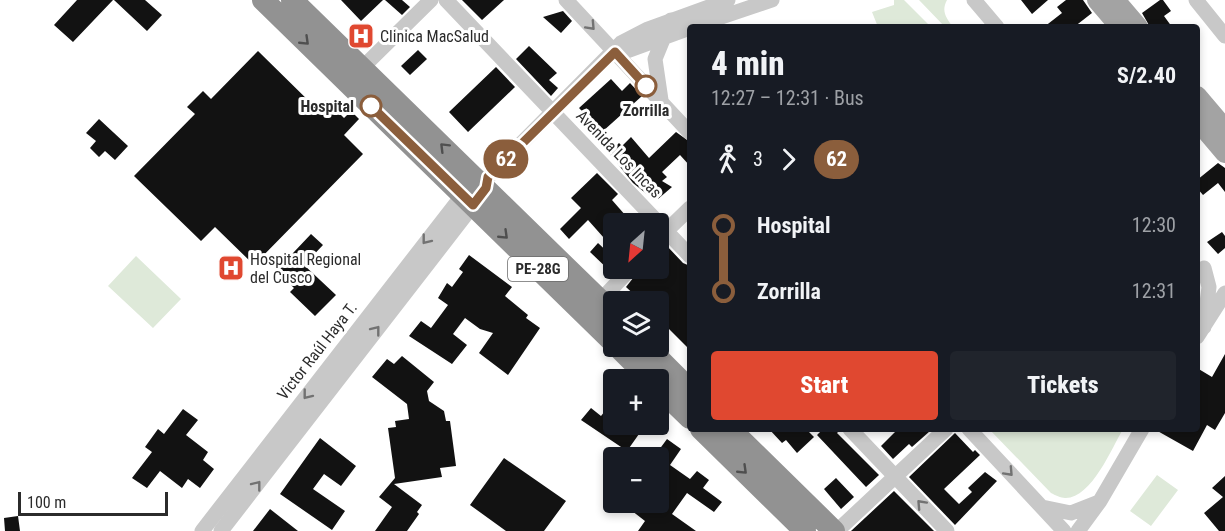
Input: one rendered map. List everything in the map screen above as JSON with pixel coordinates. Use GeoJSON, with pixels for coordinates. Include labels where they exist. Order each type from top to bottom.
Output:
{"type":"FeatureCollection","features":[{"type":"Feature","properties":{"kind":"highway"},"geometry":{"type":"LineString","coordinates":[[263,0],[477,189]]}},
{"type":"Feature","properties":{"kind":"highway"},"geometry":{"type":"LineString","coordinates":[[292,0],[363,67],[477,189]]}},
{"type":"Feature","properties":{"kind":"highway","name":"PE-28G"},"geometry":{"type":"LineString","coordinates":[[477,189],[603,304]]}},
{"type":"Feature","properties":{"kind":"highway","name":"PE-28G"},"geometry":{"type":"LineString","coordinates":[[477,189],[603,331]]}},
{"type":"Feature","properties":{"kind":"highway"},"geometry":{"type":"LineString","coordinates":[[628,357],[640,369]]}},
{"type":"Feature","properties":{"kind":"highway"},"geometry":{"type":"LineString","coordinates":[[657,357],[687,387]]}},
{"type":"Feature","properties":{"kind":"highway"},"geometry":{"type":"LineString","coordinates":[[669,398],[687,415]]}},
{"type":"Feature","properties":{"kind":"highway"},"geometry":{"type":"LineString","coordinates":[[704,432],[805,531]]}},
{"type":"Feature","properties":{"kind":"highway"},"geometry":{"type":"LineString","coordinates":[[733,432],[835,531]]}},
{"type":"Feature","properties":{"kind":"main road"},"geometry":{"type":"LineString","coordinates":[[1097,0],[1119,10],[1135,24]]}},
{"type":"Feature","properties":{"kind":"main road"},"geometry":{"type":"LineString","coordinates":[[1200,100],[1225,129]]}},
{"type":"Feature","properties":{"kind":"main road"},"geometry":{"type":"LineString","coordinates":[[1200,124],[1225,153]]}},
{"type":"Feature","properties":{"kind":"street"},"geometry":{"type":"LineString","coordinates":[[363,67],[431,0]]}},
{"type":"Feature","properties":{"kind":"street","name":"Avenida Los Incas"},"geometry":{"type":"LineString","coordinates":[[446,0],[553,112],[643,213]]}},
{"type":"Feature","properties":{"kind":"street"},"geometry":{"type":"LineString","coordinates":[[566,0],[687,130]]}},
{"type":"Feature","properties":{"kind":"street"},"geometry":{"type":"LineString","coordinates":[[477,189],[615,52],[621,43],[671,20],[728,0]]}},
{"type":"Feature","properties":{"kind":"street"},"geometry":{"type":"LineString","coordinates":[[700,24],[772,0]]}},
{"type":"Feature","properties":{"kind":"street"},"geometry":{"type":"LineString","coordinates":[[974,0],[995,24]]}},
{"type":"Feature","properties":{"kind":"street"},"geometry":{"type":"LineString","coordinates":[[1196,0],[1225,36]]}},
{"type":"Feature","properties":{"kind":"street"},"geometry":{"type":"LineString","coordinates":[[661,103],[655,66],[671,20]]}},
{"type":"Feature","properties":{"kind":"street"},"geometry":{"type":"LineString","coordinates":[[615,52],[627,51],[687,28]]}},
{"type":"Feature","properties":{"kind":"street","name":"Victor Raúl Haya T."},"geometry":{"type":"LineString","coordinates":[[202,531],[477,189]]}},
{"type":"Feature","properties":{"kind":"street","name":"Victor Raúl Haya T."},"geometry":{"type":"LineString","coordinates":[[221,531],[477,189]]}},
{"type":"Feature","properties":{"kind":"street"},"geometry":{"type":"LineString","coordinates":[[669,229],[687,211]]}},
{"type":"Feature","properties":{"kind":"street","name":"Avenida Los Incas"},"geometry":{"type":"LineString","coordinates":[[669,240],[687,254]]}},
{"type":"Feature","properties":{"kind":"street"},"geometry":{"type":"LineString","coordinates":[[1200,264],[1225,293],[1200,332]]}},
{"type":"Feature","properties":{"kind":"street"},"geometry":{"type":"LineString","coordinates":[[1200,264],[1209,287],[1200,332]]}},
{"type":"Feature","properties":{"kind":"street"},"geometry":{"type":"LineString","coordinates":[[853,432],[947,531]]}},
{"type":"Feature","properties":{"kind":"street"},"geometry":{"type":"LineString","coordinates":[[835,531],[943,432]]}},
{"type":"Feature","properties":{"kind":"street"},"geometry":{"type":"LineString","coordinates":[[972,432],[1064,531]]}},
{"type":"Feature","properties":{"kind":"street"},"geometry":{"type":"LineString","coordinates":[[1078,531],[1100,501],[1140,432]]}},
{"type":"Feature","properties":{"kind":"street"},"geometry":{"type":"LineString","coordinates":[[1042,507],[1071,513],[1086,509],[1100,501]]}},
{"type":"Feature","properties":{"kind":"green space"},"geometry":{"type":"Polygon","coordinates":[[[894,0],[904,0],[928,24],[877,24],[872,12],[894,5],[894,0]]]}},
{"type":"Feature","properties":{"kind":"green space"},"geometry":{"type":"Polygon","coordinates":[[[919,0],[947,0],[944,8],[950,24],[942,24],[919,0]]]}},
{"type":"Feature","properties":{"kind":"green space"},"geometry":{"type":"Polygon","coordinates":[[[136,256],[181,299],[153,328],[108,286],[136,256]]]}},
{"type":"Feature","properties":{"kind":"green space"},"geometry":{"type":"Polygon","coordinates":[[[992,432],[1121,432],[1100,471],[1083,490],[1075,496],[1065,498],[1051,493],[992,432]]]}},
{"type":"Feature","properties":{"kind":"green space"},"geometry":{"type":"Polygon","coordinates":[[[1157,475],[1178,490],[1151,526],[1130,511],[1157,475]]]}},
{"type":"Feature","properties":{"kind":"building"},"geometry":{"type":"Polygon","coordinates":[[[77,0],[113,0],[73,42],[54,25],[77,0]]]}},
{"type":"Feature","properties":{"kind":"building"},"geometry":{"type":"Polygon","coordinates":[[[114,0],[145,0],[162,15],[147,31],[114,0]]]}},
{"type":"Feature","properties":{"kind":"building"},"geometry":{"type":"Polygon","coordinates":[[[341,0],[383,0],[361,21],[341,0]]]}},
{"type":"Feature","properties":{"kind":"building"},"geometry":{"type":"Polygon","coordinates":[[[385,0],[402,0],[410,7],[402,15],[385,0]]]}},
{"type":"Feature","properties":{"kind":"building"},"geometry":{"type":"Polygon","coordinates":[[[462,0],[504,0],[482,20],[462,0]]]}},
{"type":"Feature","properties":{"kind":"building"},"geometry":{"type":"Polygon","coordinates":[[[1021,0],[1048,0],[1032,14],[1021,0]]]}},
{"type":"Feature","properties":{"kind":"building"},"geometry":{"type":"Polygon","coordinates":[[[1066,0],[1083,0],[1092,13],[1078,24],[1048,24],[1062,13],[1057,7],[1066,0]]]}},
{"type":"Feature","properties":{"kind":"building"},"geometry":{"type":"Polygon","coordinates":[[[1163,0],[1171,11],[1164,16],[1170,24],[1148,24],[1142,13],[1163,0]]]}},
{"type":"Feature","properties":{"kind":"building"},"geometry":{"type":"Polygon","coordinates":[[[563,11],[572,21],[561,33],[543,17],[563,11]]]}},
{"type":"Feature","properties":{"kind":"building"},"geometry":{"type":"Polygon","coordinates":[[[529,46],[557,73],[549,80],[558,88],[551,96],[516,59],[529,46]]]}},
{"type":"Feature","properties":{"kind":"building"},"geometry":{"type":"Polygon","coordinates":[[[418,50],[427,59],[410,75],[401,66],[418,50]]]}},
{"type":"Feature","properties":{"kind":"building"},"geometry":{"type":"Polygon","coordinates":[[[258,51],[317,109],[326,100],[344,118],[351,111],[359,119],[344,135],[363,154],[254,265],[215,227],[201,241],[134,176],[195,114],[187,107],[203,91],[211,99],[258,51]]]}},
{"type":"Feature","properties":{"kind":"building"},"geometry":{"type":"Polygon","coordinates":[[[496,67],[515,87],[468,132],[449,112],[496,67]]]}},
{"type":"Feature","properties":{"kind":"building"},"geometry":{"type":"Polygon","coordinates":[[[611,79],[622,91],[630,83],[642,96],[602,132],[579,108],[611,79]]]}},
{"type":"Feature","properties":{"kind":"building"},"geometry":{"type":"Polygon","coordinates":[[[99,119],[128,146],[115,160],[105,151],[99,157],[90,148],[96,141],[86,133],[99,119]]]}},
{"type":"Feature","properties":{"kind":"building"},"geometry":{"type":"Polygon","coordinates":[[[676,132],[687,140],[687,163],[680,155],[662,172],[667,177],[662,181],[672,187],[658,199],[651,192],[648,195],[633,183],[609,153],[619,143],[622,146],[631,137],[649,158],[676,132]]]}},
{"type":"Feature","properties":{"kind":"building"},"geometry":{"type":"Polygon","coordinates":[[[1218,163],[1225,168],[1225,192],[1218,183],[1203,195],[1200,192],[1200,178],[1218,163]]]}},
{"type":"Feature","properties":{"kind":"building"},"geometry":{"type":"Polygon","coordinates":[[[597,173],[618,194],[612,200],[623,213],[603,213],[603,237],[588,220],[569,239],[560,229],[581,208],[571,198],[597,173]]]}},
{"type":"Feature","properties":{"kind":"building"},"geometry":{"type":"Polygon","coordinates":[[[1222,232],[1225,236],[1225,248],[1218,254],[1207,242],[1222,232]]]}},
{"type":"Feature","properties":{"kind":"building"},"geometry":{"type":"Polygon","coordinates":[[[311,234],[323,245],[304,265],[336,295],[315,316],[290,292],[294,288],[276,271],[311,234]]]}},
{"type":"Feature","properties":{"kind":"building"},"geometry":{"type":"Polygon","coordinates":[[[598,243],[603,248],[603,264],[590,252],[598,243]]]}},
{"type":"Feature","properties":{"kind":"building"},"geometry":{"type":"Polygon","coordinates":[[[669,248],[687,265],[687,347],[669,329],[669,291],[630,291],[626,287],[632,279],[669,279],[669,248]]]}},
{"type":"Feature","properties":{"kind":"building"},"geometry":{"type":"Polygon","coordinates":[[[469,255],[512,287],[505,296],[528,315],[526,318],[540,328],[508,375],[479,353],[493,333],[480,329],[465,318],[453,334],[467,345],[452,364],[409,336],[421,321],[431,328],[448,305],[438,298],[447,283],[452,287],[463,272],[459,269],[469,255]]]}},
{"type":"Feature","properties":{"kind":"building"},"geometry":{"type":"Polygon","coordinates":[[[1225,354],[1225,413],[1215,430],[1207,425],[1193,451],[1159,432],[1200,432],[1200,370],[1212,377],[1225,354]]]}},
{"type":"Feature","properties":{"kind":"building"},"geometry":{"type":"Polygon","coordinates":[[[402,356],[434,382],[427,391],[429,401],[444,411],[446,421],[450,421],[456,466],[440,468],[442,477],[394,484],[422,505],[417,512],[419,514],[407,531],[375,531],[392,507],[379,497],[395,478],[388,428],[396,427],[395,421],[409,419],[407,404],[372,377],[387,359],[394,364],[402,356]]]}},
{"type":"Feature","properties":{"kind":"building"},"geometry":{"type":"Polygon","coordinates":[[[591,408],[601,416],[603,414],[603,435],[581,420],[591,408]]]}},
{"type":"Feature","properties":{"kind":"building"},"geometry":{"type":"Polygon","coordinates":[[[183,409],[198,420],[186,435],[208,452],[203,460],[214,469],[200,488],[188,479],[182,488],[160,471],[147,488],[132,478],[152,452],[145,447],[158,429],[164,434],[183,409]]]}},
{"type":"Feature","properties":{"kind":"building"},"geometry":{"type":"Polygon","coordinates":[[[772,432],[809,432],[814,437],[797,453],[786,440],[782,443],[772,432]]]}},
{"type":"Feature","properties":{"kind":"building"},"geometry":{"type":"Polygon","coordinates":[[[820,432],[838,432],[879,475],[866,487],[817,435],[820,432]]]}},
{"type":"Feature","properties":{"kind":"building"},"geometry":{"type":"Polygon","coordinates":[[[895,432],[929,432],[912,447],[909,444],[893,459],[881,446],[895,432]]]}},
{"type":"Feature","properties":{"kind":"building"},"geometry":{"type":"Polygon","coordinates":[[[955,433],[973,452],[975,450],[980,455],[944,489],[959,504],[972,492],[968,488],[985,472],[997,481],[955,525],[909,477],[955,433]]]}},
{"type":"Feature","properties":{"kind":"building"},"geometry":{"type":"Polygon","coordinates":[[[603,435],[638,435],[630,447],[621,447],[603,435]]]}},
{"type":"Feature","properties":{"kind":"building"},"geometry":{"type":"Polygon","coordinates":[[[320,438],[356,466],[341,486],[324,474],[313,489],[345,511],[332,530],[280,494],[320,438]]]}},
{"type":"Feature","properties":{"kind":"building"},"geometry":{"type":"Polygon","coordinates":[[[667,439],[681,449],[670,465],[690,479],[697,471],[709,480],[703,488],[722,502],[714,512],[687,493],[672,514],[696,531],[638,531],[645,521],[635,513],[669,513],[669,447],[661,447],[667,439]]]}},
{"type":"Feature","properties":{"kind":"building"},"geometry":{"type":"Polygon","coordinates":[[[504,458],[566,501],[544,531],[506,531],[470,505],[504,458]]]}},
{"type":"Feature","properties":{"kind":"building"},"geometry":{"type":"Polygon","coordinates":[[[1225,476],[1225,531],[1219,531],[1204,513],[1223,497],[1212,488],[1225,476]]]}},
{"type":"Feature","properties":{"kind":"building"},"geometry":{"type":"Polygon","coordinates":[[[836,478],[854,497],[841,509],[824,489],[836,478]]]}},
{"type":"Feature","properties":{"kind":"building"},"geometry":{"type":"Polygon","coordinates":[[[894,491],[934,531],[851,531],[894,491]]]}},
{"type":"Feature","properties":{"kind":"building"},"geometry":{"type":"Polygon","coordinates":[[[270,509],[298,531],[253,531],[270,509]]]}},
{"type":"Feature","properties":{"kind":"building"},"geometry":{"type":"Polygon","coordinates":[[[18,516],[20,531],[5,531],[4,518],[18,516]]]}},
{"type":"Feature","properties":{"kind":"bus line","name":"62"},"geometry":{"type":"LineString","coordinates":[[371,106],[473,205],[486,188],[488,177],[615,52],[646,86]]}},
{"type":"Feature","properties":{"kind":"place","name":"Clinica MacSalud"},"geometry":{"type":"Point","coordinates":[361,36]}},
{"type":"Feature","properties":{"kind":"place","name":"Zorrilla"},"geometry":{"type":"Point","coordinates":[646,86]}},
{"type":"Feature","properties":{"kind":"place","name":"Hospital"},"geometry":{"type":"Point","coordinates":[371,106]}},
{"type":"Feature","properties":{"kind":"place","name":"Hospital Regional del Cusco"},"geometry":{"type":"Point","coordinates":[231,268]}}]}
